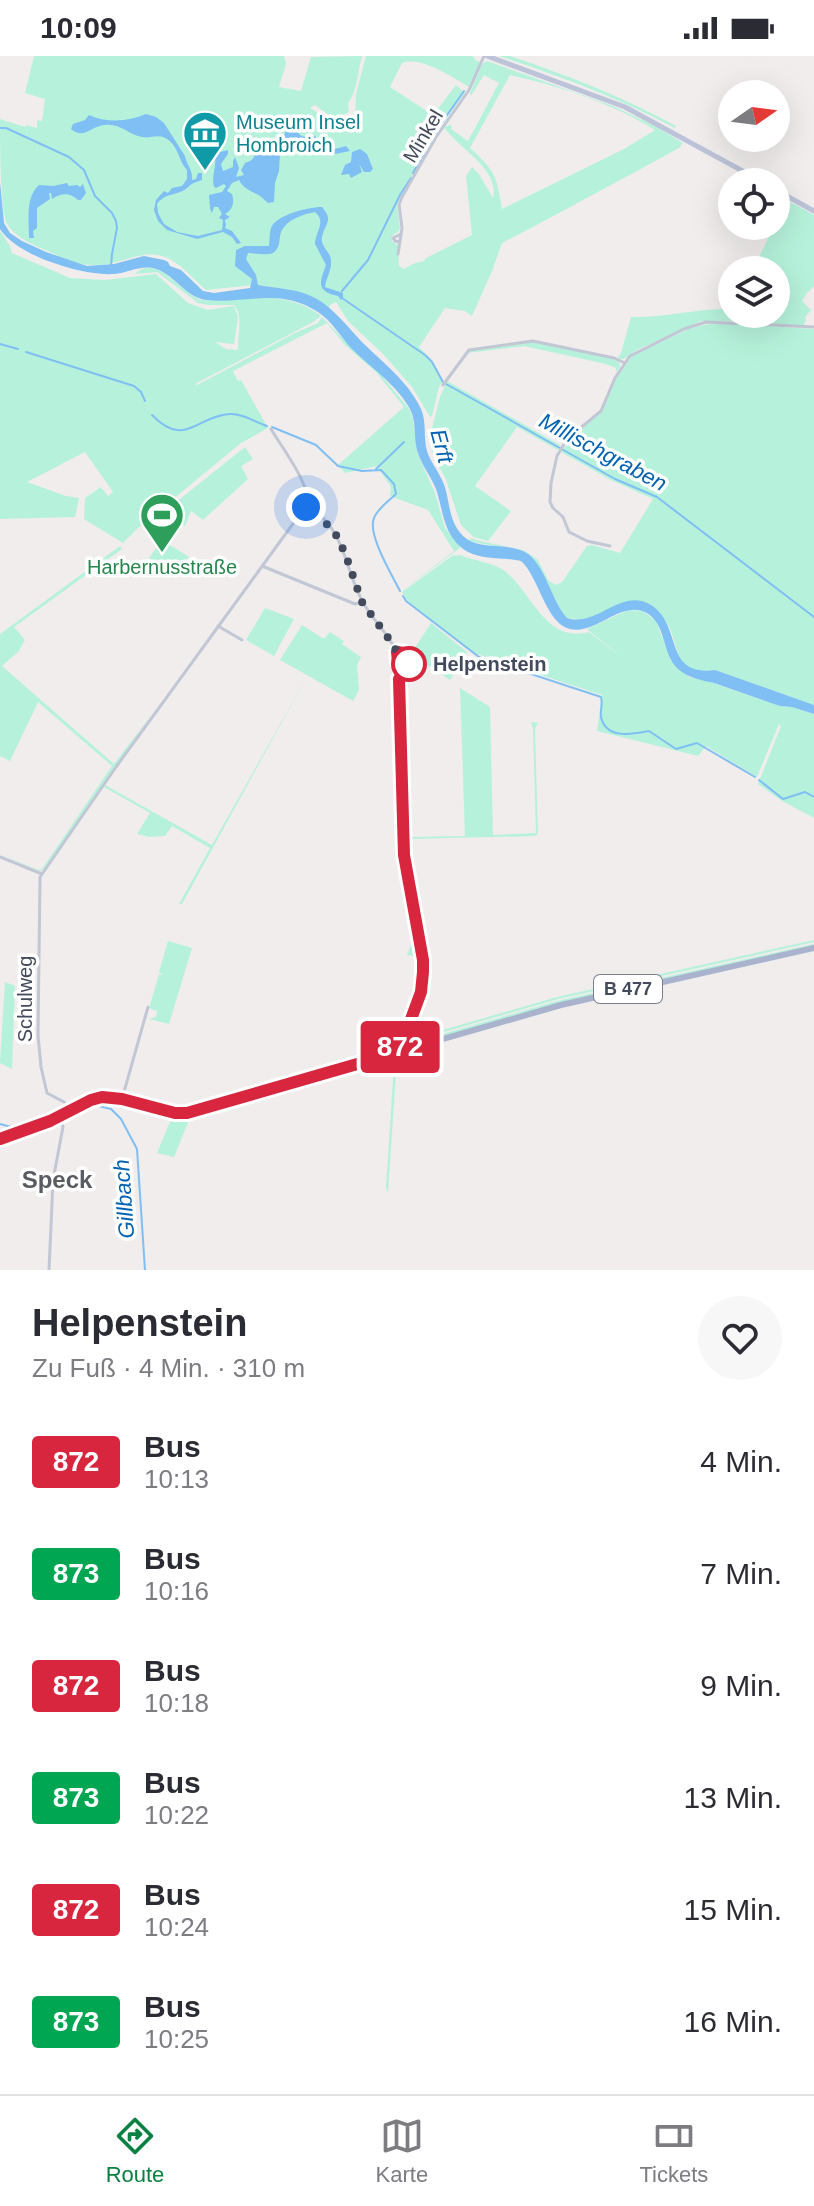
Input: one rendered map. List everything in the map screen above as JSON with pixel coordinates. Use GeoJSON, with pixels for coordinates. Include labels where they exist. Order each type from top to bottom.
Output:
{"type":"FeatureCollection","features":[{"type":"Feature","properties":{"kind":"main road"},"geometry":{"type":"LineString","coordinates":[[486,56],[634,111],[738,168]]}},
{"type":"Feature","properties":{"kind":"main road"},"geometry":{"type":"LineString","coordinates":[[790,198],[814,211]]}},
{"type":"Feature","properties":{"kind":"main road","name":"B 477"},"geometry":{"type":"LineString","coordinates":[[0,1139],[61,1120],[71,1111],[98,1098],[122,1099],[183,1113],[561,1005],[814,948]]}},
{"type":"Feature","properties":{"kind":"street","name":"Minkel"},"geometry":{"type":"LineString","coordinates":[[398,254],[401,234],[399,205],[402,197],[436,137],[469,90],[486,56]]}},
{"type":"Feature","properties":{"kind":"street"},"geometry":{"type":"LineString","coordinates":[[610,546],[587,541],[569,532],[563,517],[551,506],[549,497],[560,449],[601,411],[612,383],[625,363],[638,350],[706,322],[814,327]]}},
{"type":"Feature","properties":{"kind":"street"},"geometry":{"type":"LineString","coordinates":[[443,385],[467,351],[502,344],[537,341],[625,363]]}},
{"type":"Feature","properties":{"kind":"street"},"geometry":{"type":"LineString","coordinates":[[271,429],[304,484],[309,507],[339,540],[362,602],[397,652],[404,855],[423,960],[421,992],[399,1052]]}},
{"type":"Feature","properties":{"kind":"street"},"geometry":{"type":"LineString","coordinates":[[0,857],[42,874],[218,626],[303,510],[309,507]]}},
{"type":"Feature","properties":{"kind":"street"},"geometry":{"type":"LineString","coordinates":[[262,566],[355,604],[362,602]]}},
{"type":"Feature","properties":{"kind":"street"},"geometry":{"type":"LineString","coordinates":[[218,626],[242,640]]}},
{"type":"Feature","properties":{"kind":"street"},"geometry":{"type":"LineString","coordinates":[[397,652],[404,653],[410,659],[399,679]]}},
{"type":"Feature","properties":{"kind":"street","name":"Schulweg"},"geometry":{"type":"LineString","coordinates":[[42,874],[37,1009],[40,1060],[47,1093],[67,1104],[71,1111]]}},
{"type":"Feature","properties":{"kind":"street"},"geometry":{"type":"LineString","coordinates":[[122,1099],[148,1007]]}},
{"type":"Feature","properties":{"kind":"street"},"geometry":{"type":"LineString","coordinates":[[49,1270],[53,1180],[61,1120]]}},
{"type":"Feature","properties":{"kind":"green space","name":"Museum Insel Hombroich"},"geometry":{"type":"Polygon","coordinates":[[[34,56],[284,56],[286,64],[279,87],[301,91],[311,57],[362,56],[348,103],[349,112],[334,119],[315,105],[310,108],[333,125],[355,117],[356,94],[366,56],[473,56],[480,62],[469,87],[436,69],[410,62],[402,63],[390,87],[433,115],[456,85],[465,93],[439,128],[397,205],[400,228],[392,236],[392,241],[398,245],[399,266],[404,269],[472,235],[466,176],[472,167],[493,198],[493,187],[484,168],[444,127],[452,126],[451,129],[468,141],[499,83],[484,75],[471,96],[482,64],[487,61],[613,106],[683,143],[679,148],[502,243],[472,316],[465,311],[445,308],[419,347],[432,360],[443,381],[430,417],[412,387],[348,321],[336,302],[329,309],[303,294],[258,285],[250,265],[254,285],[206,290],[180,266],[162,256],[147,255],[109,264],[87,265],[60,257],[15,233],[7,224],[3,204],[0,119],[37,128],[37,120],[42,121],[45,99],[25,93],[34,56]],[[510,75],[470,148],[494,175],[502,209],[624,149],[655,130],[603,104],[510,75]]]}},
{"type":"Feature","properties":{"kind":"green space"},"geometry":{"type":"Polygon","coordinates":[[[499,56],[510,56],[574,79],[676,126],[589,88],[499,56]]]}},
{"type":"Feature","properties":{"kind":"green space"},"geometry":{"type":"Polygon","coordinates":[[[790,202],[814,215],[814,286],[802,301],[811,310],[803,326],[790,325],[790,256],[760,256],[767,240],[790,240],[790,202]]]}},
{"type":"Feature","properties":{"kind":"green space"},"geometry":{"type":"Polygon","coordinates":[[[0,231],[12,253],[70,278],[105,280],[156,274],[188,303],[208,310],[234,306],[238,317],[234,344],[215,342],[226,349],[238,350],[239,321],[237,310],[234,305],[198,303],[157,272],[135,274],[151,268],[159,271],[203,300],[278,299],[311,309],[321,316],[195,384],[318,323],[322,317],[377,370],[410,410],[418,455],[435,493],[445,528],[461,547],[402,591],[454,551],[428,510],[390,496],[391,487],[377,466],[345,473],[338,465],[404,407],[376,372],[345,345],[327,323],[233,371],[268,428],[241,443],[123,543],[84,519],[85,498],[101,487],[108,496],[113,492],[85,452],[27,482],[79,498],[75,517],[0,519],[0,231]]]}},
{"type":"Feature","properties":{"kind":"green space"},"geometry":{"type":"Polygon","coordinates":[[[718,309],[718,321],[701,321],[619,359],[631,317],[718,309]]]}},
{"type":"Feature","properties":{"kind":"green space"},"geometry":{"type":"Polygon","coordinates":[[[715,323],[718,323],[718,328],[814,329],[814,705],[715,670],[702,671],[686,665],[667,623],[647,603],[583,620],[567,618],[535,561],[515,548],[523,550],[538,560],[548,580],[556,585],[562,582],[587,546],[620,553],[653,499],[561,452],[575,434],[602,412],[616,379],[632,356],[690,328],[715,323]]]}},
{"type":"Feature","properties":{"kind":"green space"},"geometry":{"type":"Polygon","coordinates":[[[534,342],[611,358],[619,362],[620,367],[616,372],[616,368],[606,364],[524,346],[467,353],[534,342]]]}},
{"type":"Feature","properties":{"kind":"green space"},"geometry":{"type":"Polygon","coordinates":[[[447,381],[560,445],[558,450],[517,427],[475,486],[511,511],[488,541],[474,537],[461,525],[446,480],[432,452],[431,432],[447,381]]]}},
{"type":"Feature","properties":{"kind":"green space"},"geometry":{"type":"Polygon","coordinates":[[[245,447],[253,459],[241,466],[248,479],[203,520],[191,511],[185,526],[160,515],[245,447]]]}},
{"type":"Feature","properties":{"kind":"green space"},"geometry":{"type":"Polygon","coordinates":[[[162,540],[189,557],[174,577],[149,558],[162,540]]]}},
{"type":"Feature","properties":{"kind":"green space"},"geometry":{"type":"Polygon","coordinates":[[[469,540],[513,548],[482,544],[469,540]]]}},
{"type":"Feature","properties":{"kind":"green space"},"geometry":{"type":"Polygon","coordinates":[[[120,546],[122,549],[14,627],[25,640],[18,652],[2,666],[114,764],[152,714],[47,865],[43,870],[38,871],[0,854],[42,869],[112,766],[38,702],[10,761],[0,756],[0,634],[120,546]]]}},
{"type":"Feature","properties":{"kind":"green space"},"geometry":{"type":"Polygon","coordinates":[[[460,555],[502,569],[550,623],[574,634],[589,632],[623,658],[587,629],[628,610],[643,611],[656,621],[671,661],[689,677],[814,714],[814,818],[758,784],[781,726],[779,724],[757,777],[706,746],[698,756],[597,731],[602,695],[477,654],[465,647],[416,608],[402,592],[452,556],[460,555]]]}},
{"type":"Feature","properties":{"kind":"green space"},"geometry":{"type":"Polygon","coordinates":[[[265,608],[294,619],[274,656],[246,640],[265,608]]]}},
{"type":"Feature","properties":{"kind":"green space"},"geometry":{"type":"Polygon","coordinates":[[[431,623],[467,652],[450,680],[411,654],[431,623]]]}},
{"type":"Feature","properties":{"kind":"green space"},"geometry":{"type":"Polygon","coordinates":[[[302,625],[324,639],[330,632],[361,657],[357,665],[359,690],[353,701],[280,660],[302,625]]]}},
{"type":"Feature","properties":{"kind":"green space"},"geometry":{"type":"Polygon","coordinates":[[[305,680],[182,904],[179,904],[210,848],[172,826],[165,836],[137,834],[150,813],[105,785],[212,845],[305,680]]]}},
{"type":"Feature","properties":{"kind":"green space"},"geometry":{"type":"Polygon","coordinates":[[[460,688],[490,707],[493,835],[536,833],[531,722],[538,723],[535,729],[538,833],[535,836],[407,839],[427,960],[425,987],[408,1040],[557,997],[814,942],[558,999],[406,1043],[422,991],[425,962],[405,840],[407,837],[465,836],[460,688]]]}},
{"type":"Feature","properties":{"kind":"green space"},"geometry":{"type":"Polygon","coordinates":[[[398,730],[402,854],[420,955],[417,957],[407,955],[414,931],[401,857],[398,730]]]}},
{"type":"Feature","properties":{"kind":"green space"},"geometry":{"type":"Polygon","coordinates":[[[168,941],[192,948],[169,1024],[149,1019],[156,1017],[157,1011],[149,1008],[159,974],[163,975],[159,972],[168,941]]]}},
{"type":"Feature","properties":{"kind":"green space"},"geometry":{"type":"Polygon","coordinates":[[[814,944],[623,988],[412,1046],[408,1044],[557,1001],[814,944]]]}},
{"type":"Feature","properties":{"kind":"green space"},"geometry":{"type":"Polygon","coordinates":[[[416,959],[421,964],[419,986],[413,1007],[394,1047],[211,1100],[387,1046],[408,1004],[416,959]]]}},
{"type":"Feature","properties":{"kind":"green space"},"geometry":{"type":"Polygon","coordinates":[[[5,982],[15,986],[12,1069],[0,1063],[5,982]]]}},
{"type":"Feature","properties":{"kind":"green space"},"geometry":{"type":"Polygon","coordinates":[[[394,1056],[397,1058],[388,1193],[393,1059],[205,1112],[189,1120],[174,1157],[157,1153],[172,1117],[189,1118],[203,1111],[394,1056]]]}},
{"type":"Feature","properties":{"kind":"water"},"geometry":{"type":"Polygon","coordinates":[[[146,114],[164,123],[185,156],[192,180],[202,173],[202,180],[163,198],[157,204],[164,224],[177,232],[198,236],[222,230],[223,220],[219,218],[222,214],[218,207],[214,207],[212,213],[209,195],[222,192],[226,186],[214,187],[215,155],[212,154],[228,150],[221,164],[223,171],[233,167],[235,157],[239,168],[236,177],[244,175],[241,170],[245,163],[253,159],[256,151],[250,142],[251,137],[272,148],[289,126],[303,137],[315,136],[325,148],[346,146],[350,151],[330,155],[320,146],[315,145],[310,151],[297,142],[289,144],[281,138],[274,149],[280,154],[274,202],[268,203],[245,188],[239,180],[232,183],[227,191],[232,194],[233,200],[225,214],[230,217],[225,220],[225,228],[232,231],[241,243],[237,244],[223,232],[197,239],[167,230],[158,221],[154,210],[156,200],[164,191],[168,193],[172,188],[182,186],[187,179],[187,170],[171,142],[161,136],[136,135],[112,125],[82,133],[71,129],[73,124],[89,115],[117,120],[146,114]]]}},
{"type":"Feature","properties":{"kind":"water"},"geometry":{"type":"Polygon","coordinates":[[[360,149],[367,154],[373,169],[364,172],[359,164],[362,172],[351,178],[349,174],[341,175],[345,165],[351,162],[352,152],[360,149]]]}},
{"type":"Feature","properties":{"kind":"water"},"geometry":{"type":"Polygon","coordinates":[[[0,182],[4,223],[10,233],[22,241],[87,266],[114,264],[144,256],[164,260],[181,270],[203,291],[214,293],[250,288],[252,279],[235,266],[236,250],[245,246],[269,246],[270,230],[281,218],[322,207],[328,222],[322,240],[331,261],[325,287],[343,293],[341,300],[321,285],[326,265],[315,244],[320,220],[315,212],[288,223],[273,253],[248,253],[246,259],[258,285],[303,293],[329,308],[409,390],[423,414],[428,455],[444,484],[454,524],[464,537],[480,544],[517,549],[532,557],[567,618],[589,618],[629,601],[651,605],[661,614],[680,658],[688,666],[715,670],[814,705],[814,714],[780,706],[682,672],[669,655],[657,623],[645,612],[626,611],[580,630],[570,629],[555,619],[521,561],[480,556],[460,546],[449,532],[436,489],[419,457],[410,409],[390,384],[318,312],[304,304],[277,298],[207,300],[187,291],[163,272],[151,268],[101,274],[69,268],[35,256],[9,239],[0,229],[0,182]]]}},
{"type":"Feature","properties":{"kind":"water"},"geometry":{"type":"Polygon","coordinates":[[[67,183],[80,187],[83,184],[86,193],[78,200],[65,194],[52,199],[49,193],[50,199],[37,208],[37,228],[33,231],[34,238],[29,238],[29,210],[35,190],[39,185],[67,183]]]}},
{"type":"Feature","properties":{"kind":"waterway","name":"Millischgraben"},"geometry":{"type":"LineString","coordinates":[[413,173],[438,128],[464,91]]}},
{"type":"Feature","properties":{"kind":"waterway"},"geometry":{"type":"LineString","coordinates":[[0,128],[69,157],[84,170],[95,196],[116,221],[111,266]]}},
{"type":"Feature","properties":{"kind":"waterway","name":"Millischgraben"},"geometry":{"type":"LineString","coordinates":[[342,291],[368,260],[411,178]]}},
{"type":"Feature","properties":{"kind":"waterway","name":"Millischgraben"},"geometry":{"type":"LineString","coordinates":[[342,298],[425,355],[443,382]]}},
{"type":"Feature","properties":{"kind":"waterway"},"geometry":{"type":"LineString","coordinates":[[0,344],[18,349]]}},
{"type":"Feature","properties":{"kind":"waterway"},"geometry":{"type":"LineString","coordinates":[[26,352],[134,386],[145,401]]}},
{"type":"Feature","properties":{"kind":"waterway","name":"Millischgraben"},"geometry":{"type":"LineString","coordinates":[[446,384],[615,479],[657,497],[814,617]]}},
{"type":"Feature","properties":{"kind":"waterway"},"geometry":{"type":"LineString","coordinates":[[152,415],[163,425],[182,430],[230,414],[244,416],[267,426]]}},
{"type":"Feature","properties":{"kind":"waterway"},"geometry":{"type":"LineString","coordinates":[[272,427],[316,445],[338,466],[362,471],[381,470],[394,484],[396,494],[378,511],[373,525],[381,554],[400,591]]}},
{"type":"Feature","properties":{"kind":"waterway"},"geometry":{"type":"LineString","coordinates":[[376,469],[404,442]]}},
{"type":"Feature","properties":{"kind":"waterway"},"geometry":{"type":"LineString","coordinates":[[403,596],[479,657],[601,697],[601,717],[608,729],[621,734],[649,731],[676,749],[697,743],[755,777]]}},
{"type":"Feature","properties":{"kind":"waterway"},"geometry":{"type":"LineString","coordinates":[[759,780],[783,799],[805,792],[814,797]]}},
{"type":"Feature","properties":{"kind":"waterway","name":"Gillbach"},"geometry":{"type":"LineString","coordinates":[[28,1133],[39,1133],[94,1105],[111,1109],[121,1119],[137,1149],[145,1270]]}},
{"type":"Feature","properties":{"kind":"waterway","name":"Gillbach"},"geometry":{"type":"LineString","coordinates":[[0,1124],[22,1130]]}},
{"type":"Feature","properties":{"kind":"bus line","name":"872"},"geometry":{"type":"LineString","coordinates":[[0,1139],[50,1121],[98,1098],[113,1097],[165,1111],[187,1113],[399,1052],[421,992],[423,960],[403,838],[399,679],[410,664],[410,657],[397,652],[398,662]]}},
{"type":"Feature","properties":{"kind":"place","name":"Museum Insel Hombroich"},"geometry":{"type":"Point","coordinates":[205,172]}},
{"type":"Feature","properties":{"kind":"place","name":"Harbernusstraße"},"geometry":{"type":"Point","coordinates":[162,554]}},
{"type":"Feature","properties":{"kind":"place","name":"Helpenstein"},"geometry":{"type":"Point","coordinates":[409,664]}},
{"type":"Feature","properties":{"kind":"district","name":"Speck"},"geometry":{"type":"Point","coordinates":[57,1179]}},
{"type":"Feature","properties":{"kind":"route"},"geometry":{"type":"LineString","coordinates":[[306,507],[312,507],[333,530],[345,553],[362,602],[397,652],[410,657],[409,664]]}},
{"type":"Feature","properties":{"kind":"water label","name":"Erft"},"geometry":{"type":"Point","coordinates":[442,446]}}]}
